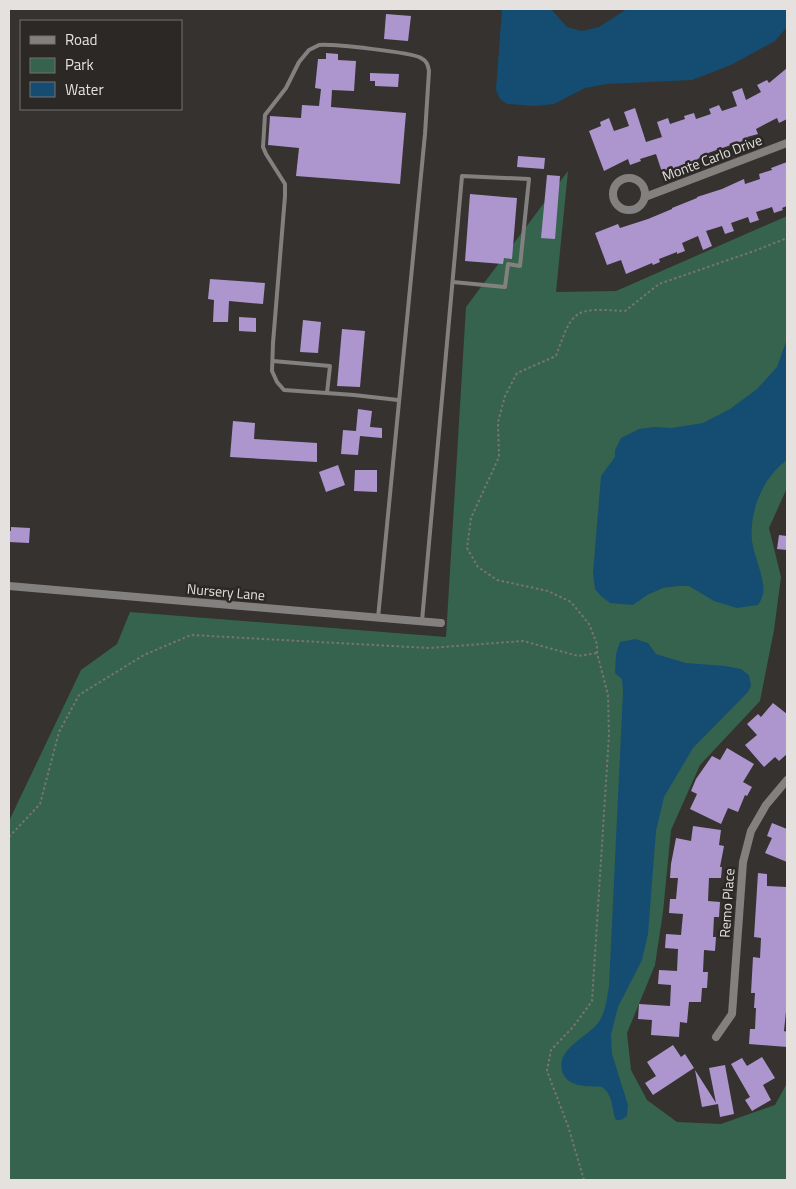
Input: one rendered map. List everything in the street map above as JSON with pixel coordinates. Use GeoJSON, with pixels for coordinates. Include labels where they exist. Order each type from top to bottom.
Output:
{"type":"FeatureCollection","features":[{"type":"Feature","properties":{"kind":"street","name":"Monte Carlo Drive"},"geometry":{"type":"LineString","coordinates":[[645,197],[644,188],[638,180],[633,178],[619,182],[614,190],[614,196],[619,206],[629,210],[639,206],[645,197],[787,143]]}},
{"type":"Feature","properties":{"kind":"street","name":"Nursery Lane"},"geometry":{"type":"LineString","coordinates":[[9,586],[440,623]]}},
{"type":"Feature","properties":{"kind":"street","name":"Remo Place"},"geometry":{"type":"LineString","coordinates":[[716,1037],[732,1014],[743,862],[751,831],[766,805],[787,780]]}},
{"type":"Feature","properties":{"kind":"lane"},"geometry":{"type":"LineString","coordinates":[[378,618],[424,143],[429,71],[428,64],[420,57],[319,45],[309,50],[299,62],[286,88],[265,115],[263,146],[285,184],[286,196],[272,371],[277,382],[284,390],[354,394],[398,400]]}},
{"type":"Feature","properties":{"kind":"lane"},"geometry":{"type":"LineString","coordinates":[[422,621],[462,176],[529,179],[520,266],[508,264],[505,286],[453,282]]}},
{"type":"Feature","properties":{"kind":"lane"},"geometry":{"type":"LineString","coordinates":[[273,361],[330,366],[328,393]]}},
{"type":"Feature","properties":{"kind":"path"},"geometry":{"type":"LineString","coordinates":[[584,1180],[568,1126],[547,1072],[551,1050],[573,1027],[592,1001],[609,735],[608,695],[597,653],[597,644],[589,624],[571,602],[548,591],[497,580],[478,567],[468,548],[471,518],[499,457],[498,422],[505,396],[517,373],[556,356],[566,329],[574,315],[591,309],[624,311],[659,284],[787,238]]}},
{"type":"Feature","properties":{"kind":"path"},"geometry":{"type":"LineString","coordinates":[[9,837],[40,804],[60,732],[79,695],[144,655],[191,635],[429,648],[523,641],[578,656],[597,653]]}},
{"type":"Feature","properties":{"kind":"green space"},"geometry":{"type":"Polygon","coordinates":[[[568,171],[556,292],[616,291],[787,216],[787,488],[769,528],[781,577],[774,630],[760,701],[700,765],[671,830],[663,912],[655,965],[627,1033],[631,1070],[647,1100],[677,1122],[721,1124],[775,1105],[787,1083],[787,1180],[9,1180],[9,821],[81,670],[117,644],[130,612],[446,637],[466,307],[568,171]]]}},
{"type":"Feature","properties":{"kind":"water"},"geometry":{"type":"Polygon","coordinates":[[[502,9],[551,9],[567,27],[582,31],[599,27],[627,9],[787,9],[787,27],[775,41],[731,65],[692,80],[607,84],[585,88],[554,104],[535,106],[507,104],[500,99],[496,90],[502,9]]]}},
{"type":"Feature","properties":{"kind":"water"},"geometry":{"type":"Polygon","coordinates":[[[787,339],[787,460],[778,467],[765,485],[755,507],[753,518],[752,541],[763,589],[763,595],[758,605],[737,608],[714,601],[689,586],[663,588],[647,595],[633,605],[610,603],[595,589],[593,573],[601,476],[615,457],[615,450],[621,438],[639,429],[671,428],[703,423],[730,409],[757,389],[777,367],[787,339]]]}},
{"type":"Feature","properties":{"kind":"water"},"geometry":{"type":"Polygon","coordinates":[[[635,639],[648,643],[656,654],[686,663],[741,669],[749,675],[751,686],[748,692],[693,748],[664,797],[656,831],[648,934],[642,960],[618,1007],[611,1035],[612,1054],[628,1105],[627,1116],[621,1120],[616,1120],[609,1094],[602,1087],[579,1085],[568,1081],[562,1071],[562,1063],[564,1055],[569,1049],[600,1020],[607,999],[623,692],[622,679],[615,673],[616,654],[620,642],[635,639]]]}},
{"type":"Feature","properties":{"kind":"building"},"geometry":{"type":"Polygon","coordinates":[[[386,14],[411,16],[408,41],[384,39],[386,14]]]}},
{"type":"Feature","properties":{"kind":"building"},"geometry":{"type":"Polygon","coordinates":[[[326,53],[338,54],[338,60],[356,61],[354,91],[332,90],[331,107],[406,113],[400,184],[296,176],[299,148],[268,145],[270,116],[301,118],[302,105],[319,106],[321,89],[315,88],[318,59],[326,59],[326,53]]]}},
{"type":"Feature","properties":{"kind":"building"},"geometry":{"type":"Polygon","coordinates":[[[787,68],[787,119],[779,123],[777,118],[756,129],[758,134],[747,137],[748,139],[708,153],[709,155],[697,159],[698,161],[662,172],[656,154],[640,159],[641,161],[630,165],[628,159],[604,171],[589,131],[601,126],[600,122],[609,118],[614,131],[629,126],[624,112],[635,108],[646,142],[662,137],[657,122],[668,118],[670,124],[685,119],[684,116],[694,113],[696,119],[711,114],[709,109],[719,105],[722,111],[737,106],[732,92],[742,88],[746,100],[761,92],[757,85],[767,80],[769,83],[787,68]]]}},
{"type":"Feature","properties":{"kind":"building"},"geometry":{"type":"Polygon","coordinates":[[[370,73],[399,74],[398,87],[375,86],[375,81],[370,81],[370,73]]]}},
{"type":"Feature","properties":{"kind":"building"},"geometry":{"type":"Polygon","coordinates":[[[518,156],[545,158],[544,169],[517,167],[518,156]]]}},
{"type":"Feature","properties":{"kind":"building"},"geometry":{"type":"Polygon","coordinates":[[[787,162],[787,206],[782,208],[783,210],[774,213],[772,207],[756,212],[759,220],[750,223],[748,217],[731,223],[734,231],[725,234],[722,226],[706,231],[712,246],[703,250],[698,236],[682,243],[685,251],[659,259],[660,262],[653,265],[652,263],[626,274],[621,260],[607,265],[595,233],[618,224],[620,228],[648,219],[744,179],[745,184],[760,179],[759,174],[787,162]]]}},
{"type":"Feature","properties":{"kind":"building"},"geometry":{"type":"Polygon","coordinates":[[[547,175],[560,176],[555,239],[541,238],[547,175]]]}},
{"type":"Feature","properties":{"kind":"building"},"geometry":{"type":"Polygon","coordinates":[[[470,194],[517,198],[512,259],[504,258],[503,264],[465,261],[470,194]]]}},
{"type":"Feature","properties":{"kind":"building"},"geometry":{"type":"Polygon","coordinates":[[[210,279],[265,283],[263,304],[229,301],[228,322],[213,322],[214,300],[208,299],[210,279]]]}},
{"type":"Feature","properties":{"kind":"building"},"geometry":{"type":"Polygon","coordinates":[[[239,317],[256,318],[256,332],[239,331],[239,317]]]}},
{"type":"Feature","properties":{"kind":"building"},"geometry":{"type":"Polygon","coordinates":[[[303,320],[321,322],[318,353],[300,352],[303,320]]]}},
{"type":"Feature","properties":{"kind":"building"},"geometry":{"type":"Polygon","coordinates":[[[342,329],[365,331],[360,387],[337,386],[342,329]]]}},
{"type":"Feature","properties":{"kind":"building"},"geometry":{"type":"Polygon","coordinates":[[[358,409],[372,411],[370,427],[382,428],[382,438],[360,436],[358,455],[341,454],[343,430],[356,431],[358,409]]]}},
{"type":"Feature","properties":{"kind":"building"},"geometry":{"type":"Polygon","coordinates":[[[233,421],[255,423],[254,439],[317,443],[317,462],[230,457],[233,421]]]}},
{"type":"Feature","properties":{"kind":"building"},"geometry":{"type":"Polygon","coordinates":[[[338,465],[345,485],[326,492],[319,472],[338,465]]]}},
{"type":"Feature","properties":{"kind":"building"},"geometry":{"type":"Polygon","coordinates":[[[355,470],[377,470],[377,492],[354,491],[355,470]]]}},
{"type":"Feature","properties":{"kind":"building"},"geometry":{"type":"Polygon","coordinates":[[[11,527],[30,528],[29,543],[9,542],[11,527]]]}},
{"type":"Feature","properties":{"kind":"building"},"geometry":{"type":"Polygon","coordinates":[[[779,535],[787,536],[787,550],[777,549],[779,535]]]}},
{"type":"Feature","properties":{"kind":"building"},"geometry":{"type":"Polygon","coordinates":[[[773,703],[787,714],[787,754],[779,761],[775,757],[764,767],[745,745],[757,735],[747,724],[758,714],[761,717],[773,703]]]}},
{"type":"Feature","properties":{"kind":"building"},"geometry":{"type":"Polygon","coordinates":[[[727,748],[754,764],[743,782],[752,787],[747,796],[745,795],[738,812],[728,808],[721,824],[690,809],[697,794],[691,791],[696,779],[712,756],[720,760],[727,748]]]}},
{"type":"Feature","properties":{"kind":"building"},"geometry":{"type":"Polygon","coordinates":[[[772,823],[787,829],[787,862],[765,853],[772,838],[767,836],[772,823]]]}},
{"type":"Feature","properties":{"kind":"building"},"geometry":{"type":"Polygon","coordinates":[[[693,826],[721,830],[719,845],[724,846],[720,867],[722,867],[721,878],[709,878],[708,901],[720,902],[719,917],[714,917],[713,937],[716,937],[715,951],[704,950],[703,972],[708,972],[707,988],[702,988],[701,1002],[689,1002],[687,1023],[680,1022],[679,1037],[651,1035],[652,1020],[638,1019],[639,1004],[670,1006],[671,985],[658,984],[659,970],[677,971],[678,949],[665,948],[666,934],[681,935],[683,914],[669,913],[670,899],[676,899],[678,878],[670,878],[671,864],[676,838],[691,841],[693,826]]]}},
{"type":"Feature","properties":{"kind":"building"},"geometry":{"type":"Polygon","coordinates":[[[758,873],[767,874],[767,886],[787,887],[787,1002],[784,1031],[787,1032],[787,1047],[749,1044],[750,1029],[755,1029],[756,1008],[754,1008],[755,993],[751,993],[753,957],[760,958],[761,938],[754,937],[758,873]]]}},
{"type":"Feature","properties":{"kind":"building"},"geometry":{"type":"Polygon","coordinates":[[[673,1045],[681,1057],[685,1054],[694,1068],[653,1095],[645,1083],[656,1076],[647,1062],[673,1045]]]}},
{"type":"Feature","properties":{"kind":"building"},"geometry":{"type":"Polygon","coordinates":[[[762,1057],[775,1078],[763,1085],[771,1100],[752,1111],[745,1100],[750,1097],[731,1064],[742,1058],[747,1066],[762,1057]]]}},
{"type":"Feature","properties":{"kind":"building"},"geometry":{"type":"Polygon","coordinates":[[[725,1065],[734,1114],[720,1117],[718,1104],[702,1107],[695,1070],[716,1103],[709,1068],[725,1065]]]}}]}
